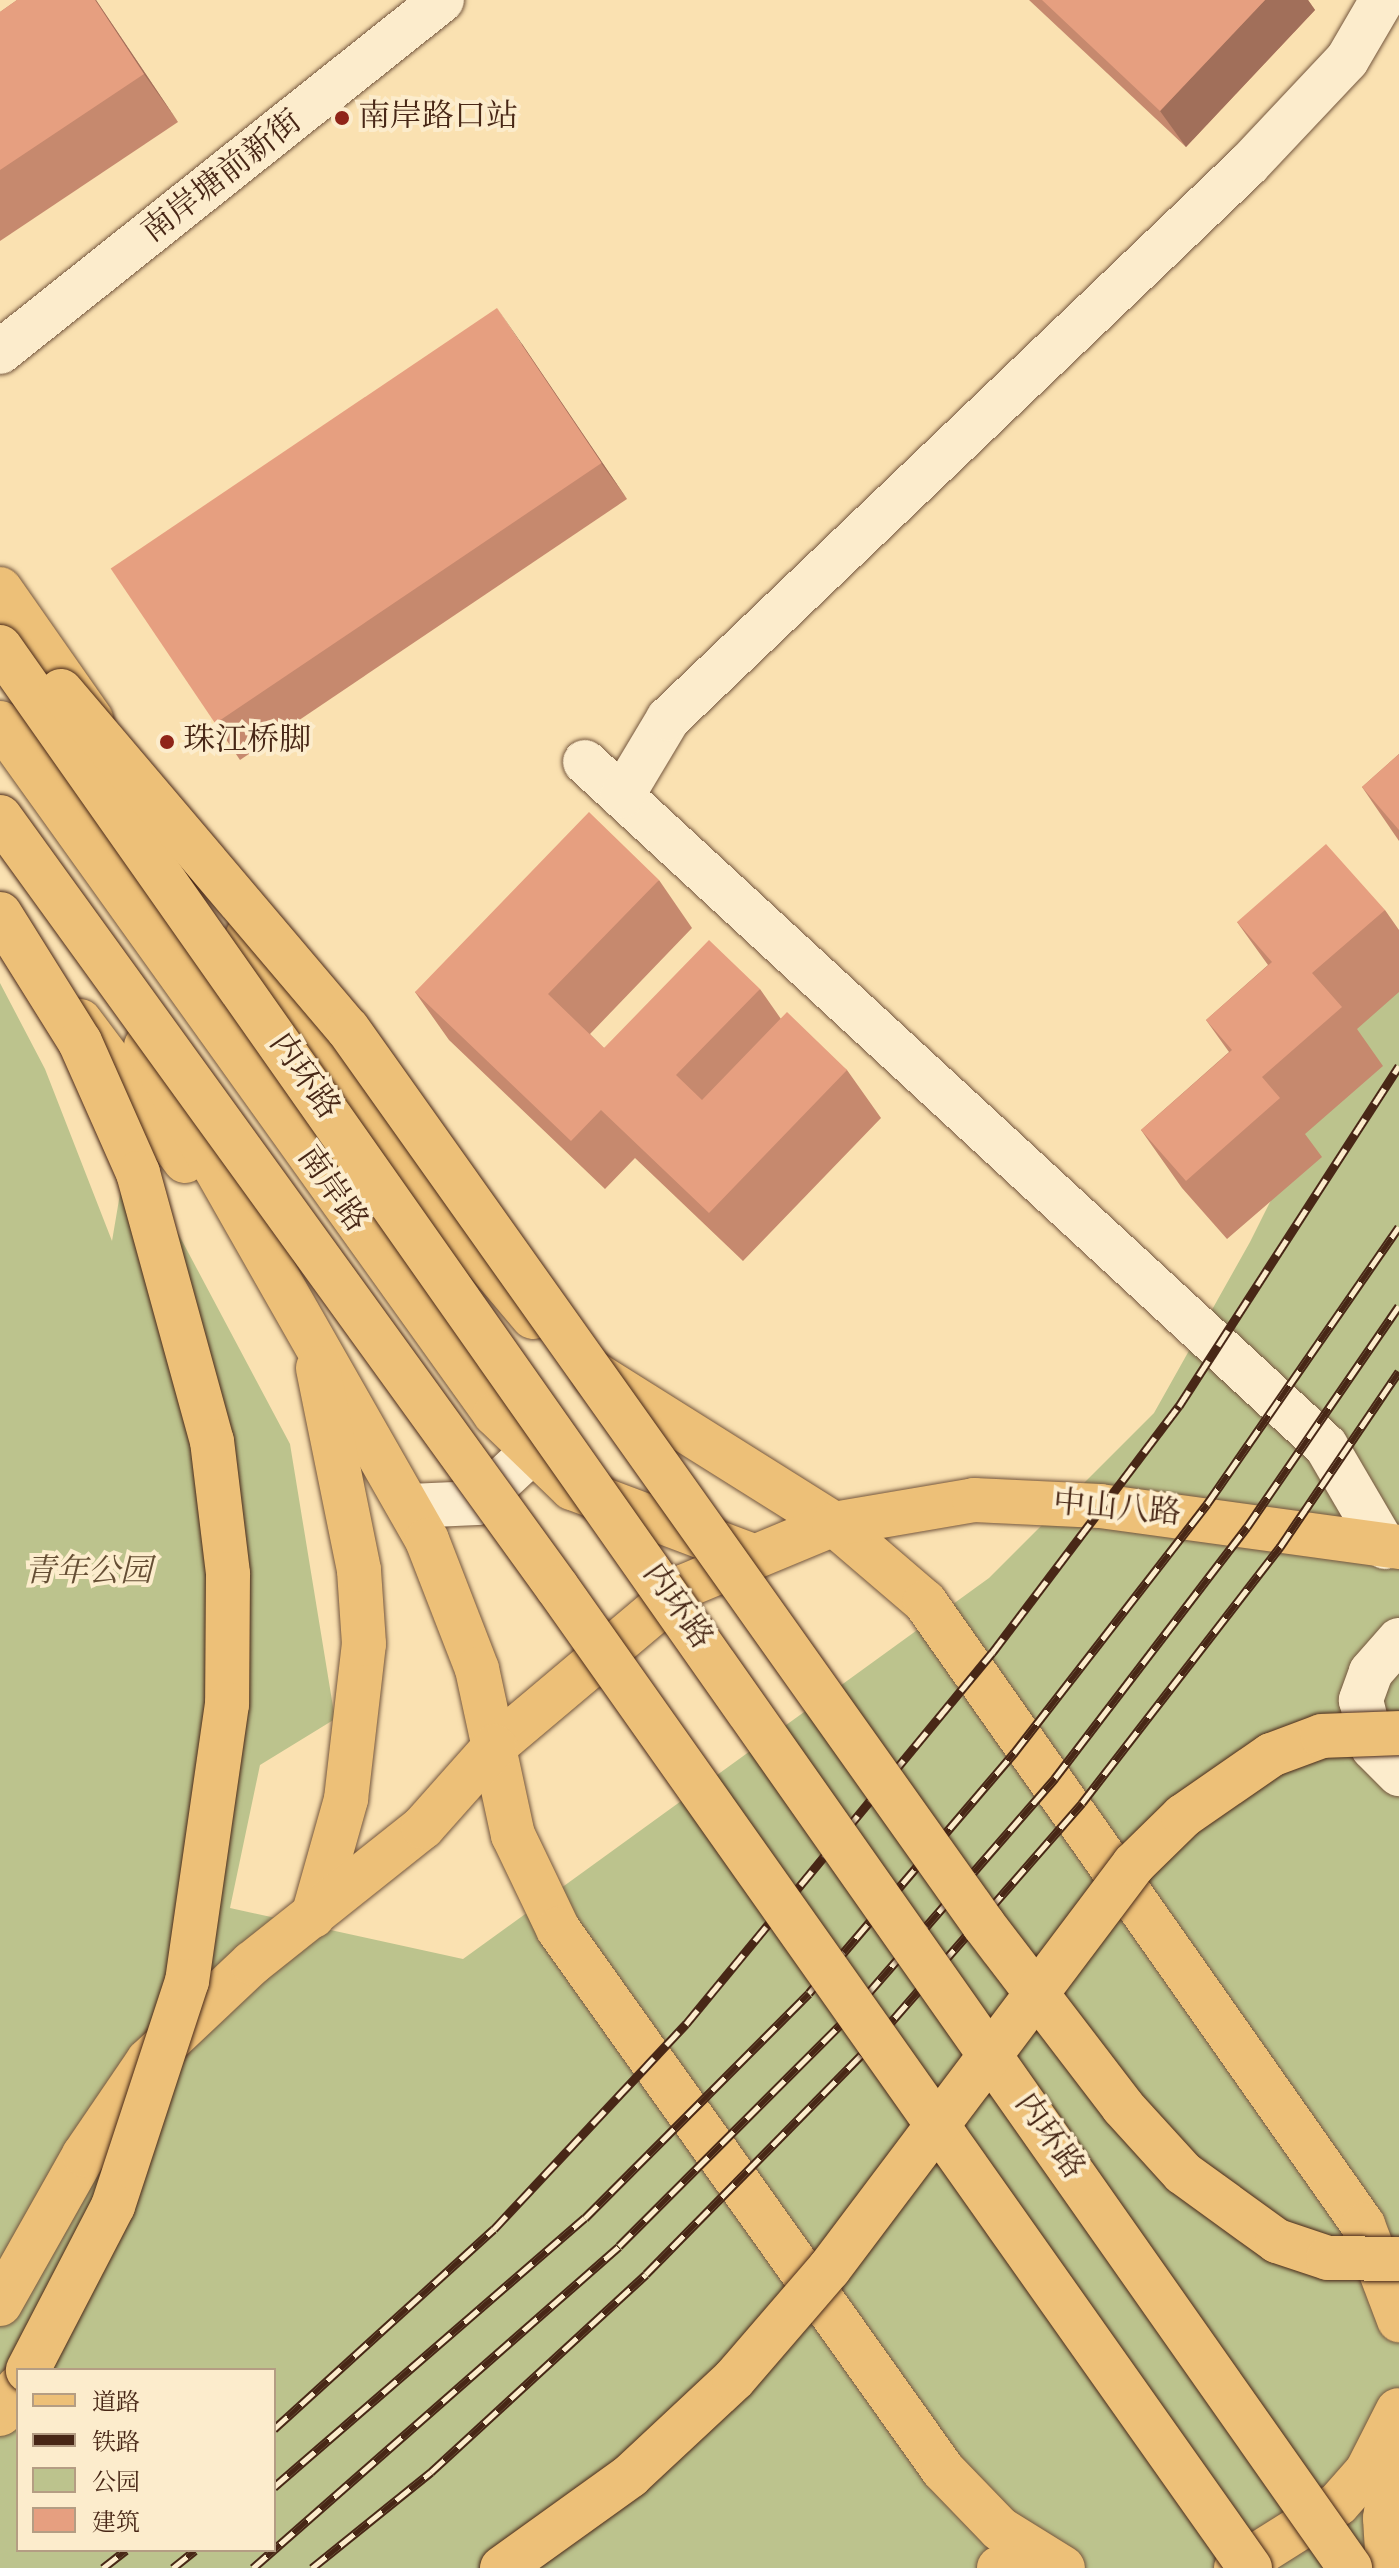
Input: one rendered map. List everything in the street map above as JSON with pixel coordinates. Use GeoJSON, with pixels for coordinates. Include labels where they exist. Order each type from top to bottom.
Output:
{"type":"FeatureCollection","features":[{"type":"Feature","properties":{"kind":"main road"},"geometry":{"type":"LineString","coordinates":[[0,589],[42,782]]}},
{"type":"Feature","properties":{"kind":"main road"},"geometry":{"type":"LineString","coordinates":[[9,633],[519,1303],[570,1356],[625,1396],[834,1524],[925,1602],[969,1658],[1363,2225],[1399,2320]]}},
{"type":"Feature","properties":{"kind":"main road"},"geometry":{"type":"LineString","coordinates":[[9,633],[348,1029],[984,1925],[1123,2107],[1183,2173],[1277,2241],[1328,2258],[1399,2259]]}},
{"type":"Feature","properties":{"kind":"main road","name":"内环路"},"geometry":{"type":"LineString","coordinates":[[9,633],[1350,2568]]}},
{"type":"Feature","properties":{"kind":"main road","name":"南岸路"},"geometry":{"type":"LineString","coordinates":[[0,723],[418,1313],[531,1453],[572,1488],[748,1554]]}},
{"type":"Feature","properties":{"kind":"main road"},"geometry":{"type":"LineString","coordinates":[[0,817],[557,1587],[1250,2568]]}},
{"type":"Feature","properties":{"kind":"main road"},"geometry":{"type":"LineString","coordinates":[[0,835],[144,1043],[410,1506],[455,1604],[495,1746],[513,1835],[535,1887],[595,1985],[943,2470],[1000,2529],[1063,2568]]}},
{"type":"Feature","properties":{"kind":"main road"},"geometry":{"type":"LineString","coordinates":[[0,914],[309,1331],[359,1570],[364,1644],[354,1757],[313,1916]]}},
{"type":"Feature","properties":{"kind":"main road"},"geometry":{"type":"LineString","coordinates":[[0,914],[80,1042],[138,1173],[212,1441],[228,1574],[227,1704],[187,1981],[113,2206],[29,2368]]}},
{"type":"Feature","properties":{"kind":"main road","name":"中山八路"},"geometry":{"type":"LineString","coordinates":[[0,2304],[49,2217],[148,2061],[313,1916],[423,1827],[495,1746],[621,1634],[685,1586],[748,1554],[834,1524],[974,1500],[1100,1506],[1392,1547]]}},
{"type":"Feature","properties":{"kind":"main road"},"geometry":{"type":"LineString","coordinates":[[502,2568],[630,2476],[764,2347],[1134,1864],[1183,1816],[1271,1755],[1322,1736],[1399,1733]]}},
{"type":"Feature","properties":{"kind":"main road"},"geometry":{"type":"LineString","coordinates":[[0,2414],[16,2390]]}},
{"type":"Feature","properties":{"kind":"main road"},"geometry":{"type":"LineString","coordinates":[[1236,2568],[1338,2504],[1367,2471],[1399,2407]]}},
{"type":"Feature","properties":{"kind":"main road"},"geometry":{"type":"LineString","coordinates":[[1388,2568],[1385,2518],[1399,2428]]}},
{"type":"Feature","properties":{"kind":"main road"},"geometry":{"type":"LineString","coordinates":[[999,2568],[1013,2568]]}},
{"type":"Feature","properties":{"kind":"street","name":"南岸塘前新街"},"geometry":{"type":"LineString","coordinates":[[0,352],[442,0]]}},
{"type":"Feature","properties":{"kind":"street"},"geometry":{"type":"LineString","coordinates":[[622,796],[668,719],[1248,165],[1347,60],[1382,0]]}},
{"type":"Feature","properties":{"kind":"street"},"geometry":{"type":"LineString","coordinates":[[585,762],[1326,1446],[1392,1547]]}},
{"type":"Feature","properties":{"kind":"street"},"geometry":{"type":"LineString","coordinates":[[410,1506],[477,1503],[531,1453]]}},
{"type":"Feature","properties":{"kind":"street"},"geometry":{"type":"LineString","coordinates":[[1399,1640],[1371,1672],[1361,1700],[1373,1748],[1399,1774]]}},
{"type":"Feature","properties":{"kind":"green space","name":"青年公园"},"geometry":{"type":"Polygon","coordinates":[[[1399,944],[1399,2568],[0,2568],[0,983],[45,1069],[112,1241],[129,1141],[290,1444],[335,1719],[260,1765],[230,1908],[463,1959],[989,1578],[1154,1413],[1250,1242],[1399,944]]]}},
{"type":"Feature","properties":{"kind":"building"},"geometry":{"type":"Polygon","coordinates":[[[17,0],[95,0],[144,74],[0,170],[0,12],[17,0]]]}},
{"type":"Feature","properties":{"kind":"building"},"geometry":{"type":"Polygon","coordinates":[[[1042,0],[1265,0],[1160,111],[1042,0]]]}},
{"type":"Feature","properties":{"kind":"building"},"geometry":{"type":"Polygon","coordinates":[[[497,308],[602,463],[215,724],[111,569],[497,308]]]}},
{"type":"Feature","properties":{"kind":"building"},"geometry":{"type":"Polygon","coordinates":[[[1399,754],[1399,830],[1362,787],[1399,754]]]}},
{"type":"Feature","properties":{"kind":"building"},"geometry":{"type":"Polygon","coordinates":[[[589,812],[659,880],[548,994],[604,1048],[709,940],[760,989],[676,1075],[702,1100],[787,1012],[847,1070],[709,1213],[601,1110],[571,1141],[415,992],[589,812]]]}},
{"type":"Feature","properties":{"kind":"building"},"geometry":{"type":"Polygon","coordinates":[[[1326,844],[1385,910],[1312,973],[1342,1007],[1262,1077],[1280,1098],[1186,1181],[1141,1130],[1232,1050],[1206,1020],[1272,962],[1237,922],[1326,844]]]}},
{"type":"Feature","properties":{"kind":"railway"},"geometry":{"type":"LineString","coordinates":[[276,2427],[494,2229],[686,2024],[992,1653],[1179,1406],[1399,1066]]}},
{"type":"Feature","properties":{"kind":"railway"},"geometry":{"type":"LineString","coordinates":[[276,2485],[585,2218],[809,1993],[1014,1753],[1207,1504],[1399,1227]]}},
{"type":"Feature","properties":{"kind":"railway"},"geometry":{"type":"LineString","coordinates":[[276,2548],[619,2246],[844,2021],[1055,1778],[1247,1527],[1399,1306]]}},
{"type":"Feature","properties":{"kind":"railway"},"geometry":{"type":"LineString","coordinates":[[312,2568],[431,2472],[646,2274],[871,2045],[1082,1803],[1280,1547],[1399,1371]]}},
{"type":"Feature","properties":{"kind":"railway"},"geometry":{"type":"LineString","coordinates":[[103,2568],[123,2552]]}},
{"type":"Feature","properties":{"kind":"railway"},"geometry":{"type":"LineString","coordinates":[[173,2568],[193,2552]]}},
{"type":"Feature","properties":{"kind":"railway"},"geometry":{"type":"LineString","coordinates":[[253,2568],[271,2552]]}},
{"type":"Feature","properties":{"kind":"place","name":"南岸路口站"},"geometry":{"type":"Point","coordinates":[342,118]}},
{"type":"Feature","properties":{"kind":"place","name":"珠江桥脚"},"geometry":{"type":"Point","coordinates":[167,742]}}]}
